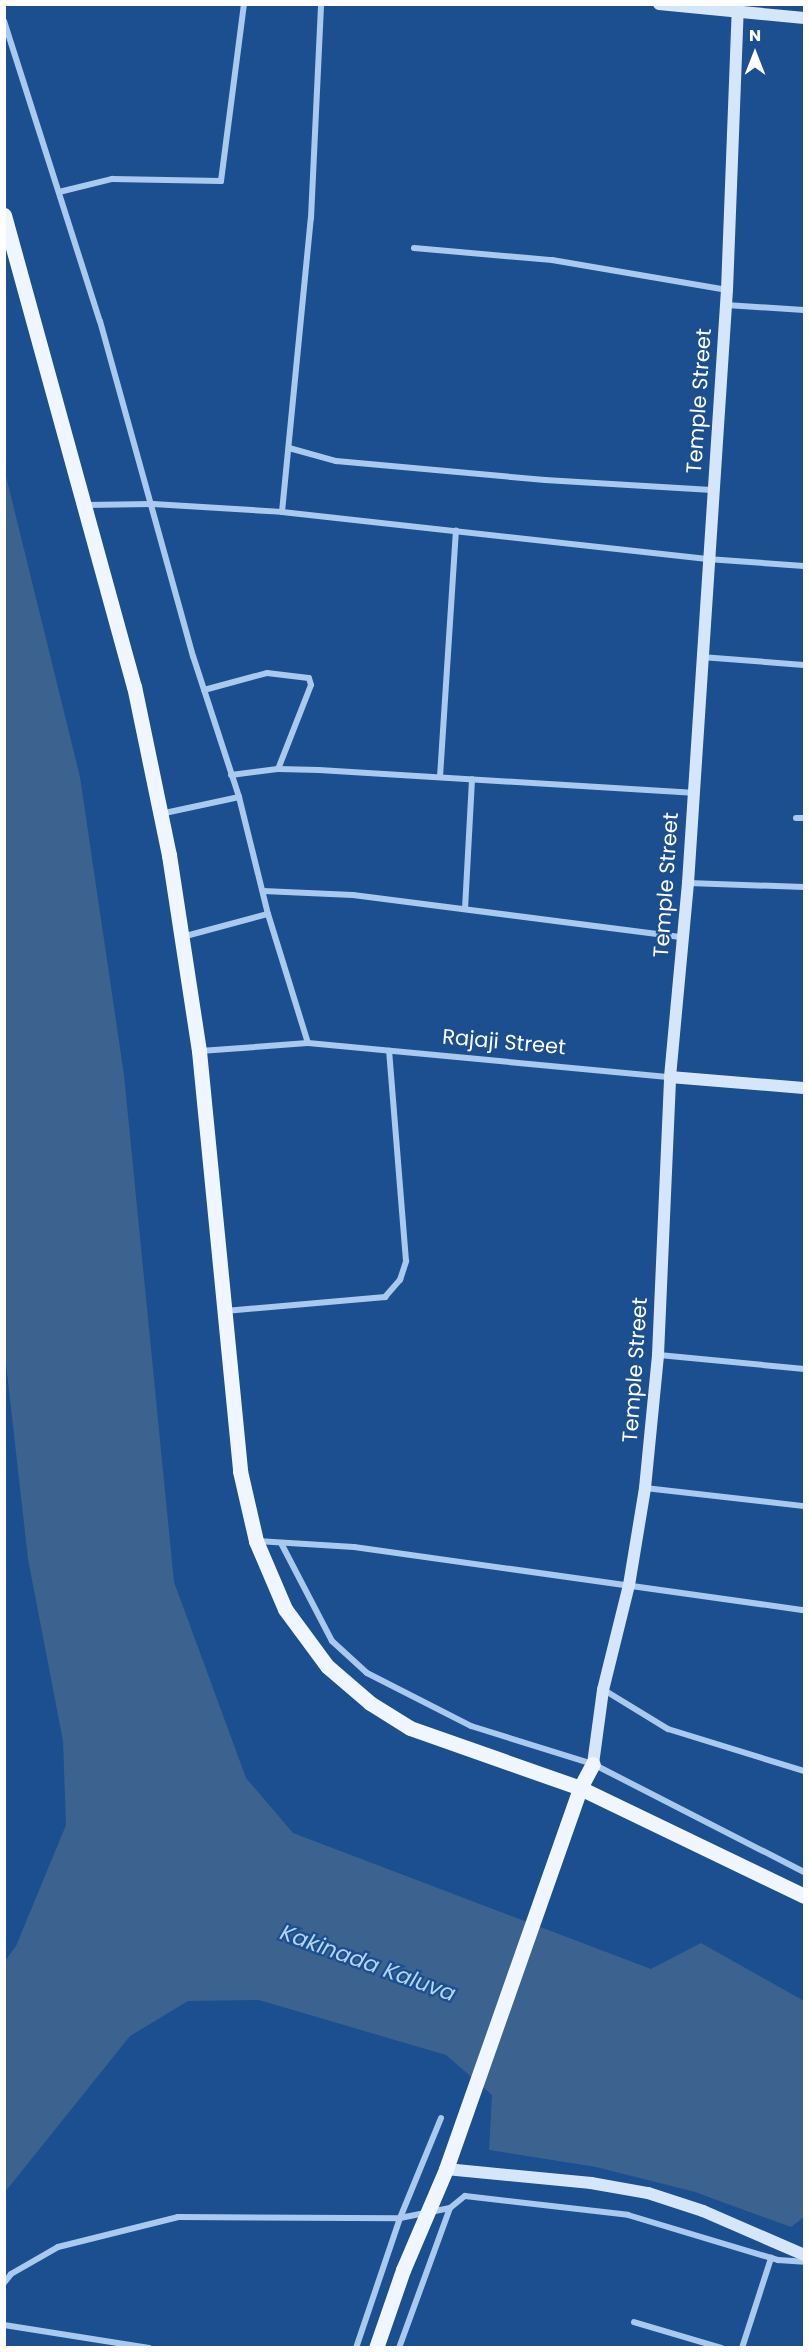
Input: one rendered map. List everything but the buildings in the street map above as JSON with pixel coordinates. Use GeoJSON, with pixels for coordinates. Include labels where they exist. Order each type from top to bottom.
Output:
{"type":"FeatureCollection","features":[{"type":"Feature","properties":{"kind":"main road"},"geometry":{"type":"LineString","coordinates":[[4,215],[134,686],[160,814],[199,1051],[240,1471],[256,1541],[285,1609],[327,1666],[370,1703],[410,1728],[580,1788],[804,1896]]}},
{"type":"Feature","properties":{"kind":"main road"},"geometry":{"type":"LineString","coordinates":[[376,2348],[403,2270],[446,2169],[568,1832],[580,1788],[593,1764]]}},
{"type":"Feature","properties":{"kind":"street"},"geometry":{"type":"LineString","coordinates":[[59,192],[112,179],[221,181],[244,4]]}},
{"type":"Feature","properties":{"kind":"street"},"geometry":{"type":"LineString","coordinates":[[282,512],[311,218],[321,4]]}},
{"type":"Feature","properties":{"kind":"street"},"geometry":{"type":"LineString","coordinates":[[659,4],[738,8],[804,18]]}},
{"type":"Feature","properties":{"kind":"street","name":"Temple Street"},"geometry":{"type":"LineString","coordinates":[[593,1764],[603,1690],[629,1585],[645,1488],[658,1355],[670,1077],[687,883],[727,290],[738,8]]}},
{"type":"Feature","properties":{"kind":"street"},"geometry":{"type":"LineString","coordinates":[[4,21],[59,192],[153,504],[204,690],[239,797],[268,914],[308,1043]]}},
{"type":"Feature","properties":{"kind":"street"},"geometry":{"type":"LineString","coordinates":[[414,248],[552,260],[727,290]]}},
{"type":"Feature","properties":{"kind":"street"},"geometry":{"type":"LineString","coordinates":[[726,305],[804,310]]}},
{"type":"Feature","properties":{"kind":"street"},"geometry":{"type":"LineString","coordinates":[[289,447],[336,461],[544,480],[712,490]]}},
{"type":"Feature","properties":{"kind":"street"},"geometry":{"type":"LineString","coordinates":[[85,505],[153,504],[282,512],[707,560],[804,566]]}},
{"type":"Feature","properties":{"kind":"street"},"geometry":{"type":"LineString","coordinates":[[440,777],[456,531]]}},
{"type":"Feature","properties":{"kind":"street"},"geometry":{"type":"LineString","coordinates":[[701,657],[804,666]]}},
{"type":"Feature","properties":{"kind":"street"},"geometry":{"type":"LineString","coordinates":[[204,690],[267,673],[309,678],[311,685],[278,770]]}},
{"type":"Feature","properties":{"kind":"street"},"geometry":{"type":"LineString","coordinates":[[231,775],[278,770],[440,777],[692,793]]}},
{"type":"Feature","properties":{"kind":"street"},"geometry":{"type":"LineString","coordinates":[[465,909],[472,779]]}},
{"type":"Feature","properties":{"kind":"street"},"geometry":{"type":"LineString","coordinates":[[160,814],[239,797]]}},
{"type":"Feature","properties":{"kind":"street"},"geometry":{"type":"LineString","coordinates":[[796,818],[804,818]]}},
{"type":"Feature","properties":{"kind":"street"},"geometry":{"type":"LineString","coordinates":[[687,883],[804,887]]}},
{"type":"Feature","properties":{"kind":"street"},"geometry":{"type":"LineString","coordinates":[[263,891],[353,895],[682,937]]}},
{"type":"Feature","properties":{"kind":"street"},"geometry":{"type":"LineString","coordinates":[[182,937],[268,914]]}},
{"type":"Feature","properties":{"kind":"street","name":"Rajaji Street"},"geometry":{"type":"LineString","coordinates":[[199,1051],[308,1043],[804,1088]]}},
{"type":"Feature","properties":{"kind":"street"},"geometry":{"type":"LineString","coordinates":[[224,1311],[385,1297],[400,1280],[406,1261],[389,1051]]}},
{"type":"Feature","properties":{"kind":"street"},"geometry":{"type":"LineString","coordinates":[[658,1355],[804,1369]]}},
{"type":"Feature","properties":{"kind":"street"},"geometry":{"type":"LineString","coordinates":[[645,1488],[804,1506]]}},
{"type":"Feature","properties":{"kind":"street"},"geometry":{"type":"LineString","coordinates":[[256,1541],[354,1547],[804,1610]]}},
{"type":"Feature","properties":{"kind":"street"},"geometry":{"type":"LineString","coordinates":[[281,1543],[332,1641],[366,1673],[471,1726],[593,1764],[804,1872]]}},
{"type":"Feature","properties":{"kind":"street"},"geometry":{"type":"LineString","coordinates":[[603,1690],[668,1729],[804,1771]]}},
{"type":"Feature","properties":{"kind":"street"},"geometry":{"type":"LineString","coordinates":[[356,2348],[400,2218],[441,2118]]}},
{"type":"Feature","properties":{"kind":"street"},"geometry":{"type":"LineString","coordinates":[[446,2169],[591,2183],[648,2193],[703,2211],[804,2255]]}},
{"type":"Feature","properties":{"kind":"street"},"geometry":{"type":"LineString","coordinates":[[4,2283],[11,2274],[58,2247],[178,2217],[400,2218],[450,2208],[465,2196],[628,2215],[771,2258],[804,2262]]}},
{"type":"Feature","properties":{"kind":"street"},"geometry":{"type":"LineString","coordinates":[[399,2348],[450,2208]]}},
{"type":"Feature","properties":{"kind":"street"},"geometry":{"type":"LineString","coordinates":[[742,2348],[771,2258]]}},
{"type":"Feature","properties":{"kind":"street"},"geometry":{"type":"LineString","coordinates":[[634,2322],[721,2348]]}},
{"type":"Feature","properties":{"kind":"street"},"geometry":{"type":"LineString","coordinates":[[4,2325],[149,2348]]}},
{"type":"Feature","properties":{"kind":"water","name":"Kakinada Kaluva"},"geometry":{"type":"Polygon","coordinates":[[[4,468],[80,777],[124,1075],[174,1582],[246,1778],[293,1833],[651,1969],[701,1943],[804,2001],[804,2217],[791,2227],[695,2192],[596,2167],[489,2150],[492,2095],[446,2055],[259,2000],[188,2001],[130,2036],[5,2192],[5,1961],[16,1946],[66,1825],[63,1741],[28,1559],[4,1346],[4,468]]]}}]}
